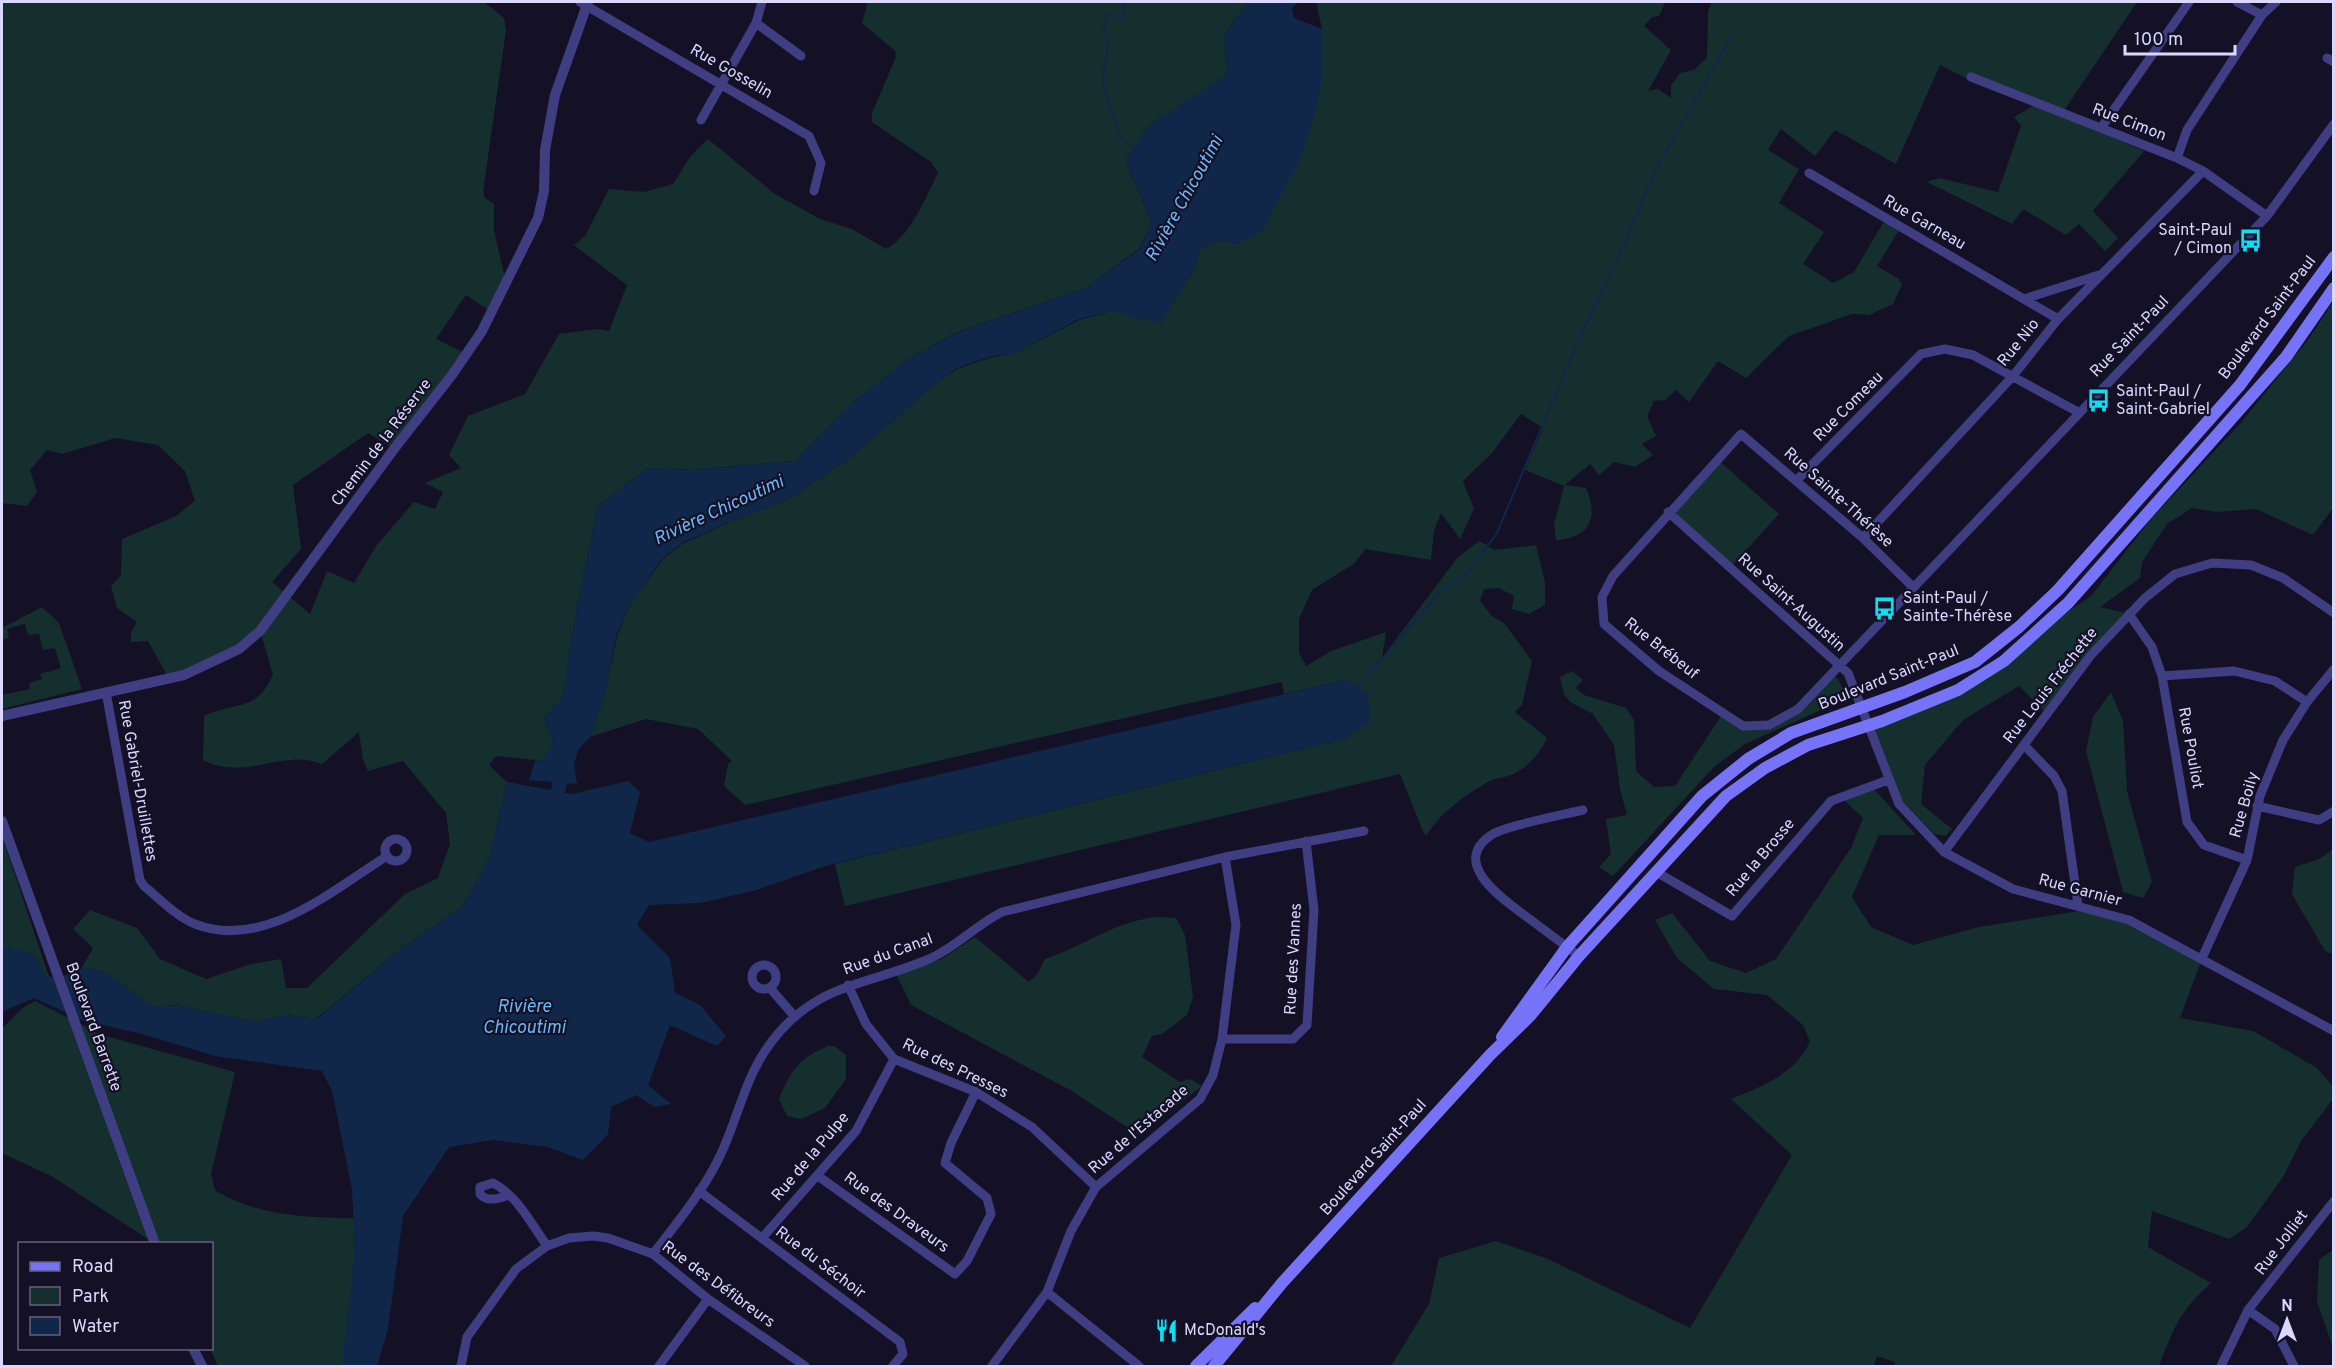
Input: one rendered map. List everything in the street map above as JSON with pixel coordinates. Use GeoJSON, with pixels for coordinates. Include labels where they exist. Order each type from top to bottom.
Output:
{"type":"FeatureCollection","features":[{"type":"Feature","properties":{"kind":"main road","name":"Boulevard Saint-Paul"},"geometry":{"type":"LineString","coordinates":[[1490,1055],[1520,1008],[1567,947],[1702,796],[1748,759],[1791,734],[1975,662],[2050,598],[2240,385],[2334,257]]}},
{"type":"Feature","properties":{"kind":"main road","name":"Boulevard Saint-Paul"},"geometry":{"type":"LineString","coordinates":[[1214,1366],[1282,1283],[1490,1055],[1530,1016],[1579,956],[1658,873],[1726,796],[1765,768],[1808,745],[1871,728],[1958,690],[2004,661],[2068,603],[2286,357],[2334,288]]}},
{"type":"Feature","properties":{"kind":"main road","name":"Boulevard Saint-Paul"},"geometry":{"type":"LineString","coordinates":[[1196,1366],[1223,1337],[1282,1283]]}},
{"type":"Feature","properties":{"kind":"street"},"geometry":{"type":"LineString","coordinates":[[701,120],[756,23],[762,2]]}},
{"type":"Feature","properties":{"kind":"street"},"geometry":{"type":"LineString","coordinates":[[2101,128],[2189,2]]}},
{"type":"Feature","properties":{"kind":"street"},"geometry":{"type":"LineString","coordinates":[[2237,2],[2262,15]]}},
{"type":"Feature","properties":{"kind":"street"},"geometry":{"type":"LineString","coordinates":[[2177,158],[2187,130],[2262,15],[2276,2]]}},
{"type":"Feature","properties":{"kind":"street","name":"Rue Gosselin"},"geometry":{"type":"LineString","coordinates":[[585,3],[809,136],[821,163],[814,191]]}},
{"type":"Feature","properties":{"kind":"street","name":"Chemin de la Réserve"},"geometry":{"type":"LineString","coordinates":[[2,716],[184,675],[239,649],[260,631],[482,331],[538,218],[555,95],[585,3]]}},
{"type":"Feature","properties":{"kind":"street"},"geometry":{"type":"LineString","coordinates":[[756,23],[801,56]]}},
{"type":"Feature","properties":{"kind":"street","name":"Rue Cimon"},"geometry":{"type":"LineString","coordinates":[[1971,77],[2177,158],[2203,171],[2267,216]]}},
{"type":"Feature","properties":{"kind":"street","name":"Rue Saint-Paul"},"geometry":{"type":"LineString","coordinates":[[1839,666],[2078,412],[2267,216],[2334,124]]}},
{"type":"Feature","properties":{"kind":"street","name":"Rue Nio"},"geometry":{"type":"LineString","coordinates":[[1863,538],[2013,376],[2058,319],[2203,171]]}},
{"type":"Feature","properties":{"kind":"street","name":"Rue Garneau"},"geometry":{"type":"LineString","coordinates":[[1809,173],[2058,319]]}},
{"type":"Feature","properties":{"kind":"street"},"geometry":{"type":"LineString","coordinates":[[2024,299],[2101,274]]}},
{"type":"Feature","properties":{"kind":"street","name":"Rue Comeau"},"geometry":{"type":"LineString","coordinates":[[1797,480],[1921,354],[1945,349],[1973,355],[2013,376]]}},
{"type":"Feature","properties":{"kind":"street"},"geometry":{"type":"LineString","coordinates":[[2013,376],[2078,412]]}},
{"type":"Feature","properties":{"kind":"street","name":"Rue Sainte-Thérèse"},"geometry":{"type":"LineString","coordinates":[[1741,434],[1863,538],[1913,587]]}},
{"type":"Feature","properties":{"kind":"street","name":"Rue Brébeuf"},"geometry":{"type":"LineString","coordinates":[[1741,434],[1668,512],[1613,576],[1602,597],[1604,624],[1659,671],[1743,726],[1769,725],[1798,709],[1839,666]]}},
{"type":"Feature","properties":{"kind":"street","name":"Rue Saint-Augustin"},"geometry":{"type":"LineString","coordinates":[[1668,512],[1848,673],[1871,728]]}},
{"type":"Feature","properties":{"kind":"street","name":"Rue Louis Fréchette"},"geometry":{"type":"LineString","coordinates":[[1944,852],[2091,655],[2129,615],[2175,574],[2212,563],[2251,565],[2283,578],[2334,613]]}},
{"type":"Feature","properties":{"kind":"street","name":"Rue Pouliot"},"geometry":{"type":"LineString","coordinates":[[2129,615],[2152,647],[2162,676],[2187,822],[2204,845],[2247,860]]}},
{"type":"Feature","properties":{"kind":"street","name":"Rue Boily"},"geometry":{"type":"LineString","coordinates":[[2202,958],[2247,860],[2257,806],[2283,740],[2307,702],[2334,669]]}},
{"type":"Feature","properties":{"kind":"street"},"geometry":{"type":"LineString","coordinates":[[2162,676],[2234,670],[2275,681],[2307,702]]}},
{"type":"Feature","properties":{"kind":"street","name":"Rue Gabriel-Druillettes"},"geometry":{"type":"LineString","coordinates":[[106,692],[140,880],[144,886],[194,924],[231,931],[251,931],[269,925],[316,900],[387,856]]}},
{"type":"Feature","properties":{"kind":"street","name":"Rue Garnier"},"geometry":{"type":"LineString","coordinates":[[1871,728],[1888,780],[1899,804],[1944,852],[2013,889],[2129,920],[2334,1031]]}},
{"type":"Feature","properties":{"kind":"street"},"geometry":{"type":"LineString","coordinates":[[2024,745],[2054,776],[2062,791],[2078,905]]}},
{"type":"Feature","properties":{"kind":"street","name":"Rue la Brosse"},"geometry":{"type":"LineString","coordinates":[[1658,873],[1732,916],[1832,801],[1888,780]]}},
{"type":"Feature","properties":{"kind":"street"},"geometry":{"type":"LineString","coordinates":[[2257,806],[2319,820],[2334,811]]}},
{"type":"Feature","properties":{"kind":"street"},"geometry":{"type":"LineString","coordinates":[[1579,956],[1492,890],[1480,874],[1477,852],[1481,844],[1495,833],[1583,810]]}},
{"type":"Feature","properties":{"kind":"street","name":"Boulevard Barrette"},"geometry":{"type":"LineString","coordinates":[[2,821],[153,1242]]}},
{"type":"Feature","properties":{"kind":"street","name":"Rue du Canal"},"geometry":{"type":"LineString","coordinates":[[653,1254],[699,1191],[718,1160],[765,1051],[795,1017],[819,999],[848,985],[928,959],[961,942],[987,920],[1002,912],[1225,857],[1364,831]]}},
{"type":"Feature","properties":{"kind":"street","name":"Rue des Vannes"},"geometry":{"type":"LineString","coordinates":[[1222,1039],[1293,1039],[1306,1025],[1314,910],[1306,841]]}},
{"type":"Feature","properties":{"kind":"street","name":"Rue de l'Estacade"},"geometry":{"type":"LineString","coordinates":[[992,1366],[1047,1292],[1071,1231],[1096,1187],[1200,1099],[1213,1075],[1222,1039],[1236,925],[1225,857]]}},
{"type":"Feature","properties":{"kind":"street","name":"Rue des Presses"},"geometry":{"type":"LineString","coordinates":[[848,985],[866,1024],[894,1059],[976,1092],[1032,1127],[1096,1187]]}},
{"type":"Feature","properties":{"kind":"street"},"geometry":{"type":"LineString","coordinates":[[770,988],[795,1017]]}},
{"type":"Feature","properties":{"kind":"street","name":"Rue de la Pulpe"},"geometry":{"type":"LineString","coordinates":[[762,1238],[856,1131],[894,1059]]}},
{"type":"Feature","properties":{"kind":"street","name":"Rue des Draveurs"},"geometry":{"type":"LineString","coordinates":[[818,1176],[955,1274],[967,1261],[991,1214],[987,1198],[945,1162],[951,1143],[976,1092]]}},
{"type":"Feature","properties":{"kind":"street","name":"Rue du Séchoir"},"geometry":{"type":"LineString","coordinates":[[699,1191],[900,1342],[903,1354],[893,1366]]}},
{"type":"Feature","properties":{"kind":"street"},"geometry":{"type":"LineString","coordinates":[[509,1195],[548,1246]]}},
{"type":"Feature","properties":{"kind":"street","name":"Rue Jolliet"},"geometry":{"type":"LineString","coordinates":[[2221,1366],[2248,1310],[2334,1201]]}},
{"type":"Feature","properties":{"kind":"street","name":"Rue des Défibreurs"},"geometry":{"type":"LineString","coordinates":[[460,1366],[467,1337],[516,1269],[548,1246],[569,1238],[593,1236],[608,1238],[653,1254],[708,1299],[805,1366]]}},
{"type":"Feature","properties":{"kind":"street"},"geometry":{"type":"LineString","coordinates":[[1047,1292],[1138,1366]]}},
{"type":"Feature","properties":{"kind":"street"},"geometry":{"type":"LineString","coordinates":[[660,1366],[708,1299]]}},
{"type":"Feature","properties":{"kind":"street"},"geometry":{"type":"LineString","coordinates":[[2248,1310],[2275,1329],[2294,1366]]}},
{"type":"Feature","properties":{"kind":"street"},"geometry":{"type":"LineString","coordinates":[[195,1350],[202,1366]]}},
{"type":"Feature","properties":{"kind":"green space"},"geometry":{"type":"Polygon","coordinates":[[[2,2],[484,2],[504,18],[506,30],[483,192],[485,198],[494,204],[494,230],[506,283],[491,312],[466,295],[436,339],[467,354],[394,449],[368,433],[293,485],[301,549],[272,582],[310,614],[327,571],[354,583],[376,546],[414,502],[435,509],[443,492],[425,483],[461,468],[449,455],[468,416],[525,394],[559,334],[597,329],[609,331],[627,285],[574,245],[585,236],[609,189],[644,192],[673,184],[690,157],[708,139],[775,194],[820,219],[852,229],[886,249],[903,235],[916,216],[938,173],[931,162],[872,122],[872,113],[896,57],[895,51],[862,23],[868,2],[1249,2],[1224,34],[1228,74],[1149,126],[1126,161],[1149,216],[1150,228],[1140,248],[1086,288],[955,333],[909,359],[851,404],[795,461],[691,470],[647,468],[598,506],[575,617],[563,698],[544,718],[553,742],[544,761],[496,756],[489,765],[507,782],[489,860],[461,908],[404,946],[316,1019],[287,1015],[255,1022],[176,1005],[152,1007],[108,974],[82,967],[93,948],[73,929],[90,910],[137,928],[160,959],[206,979],[251,964],[281,959],[286,988],[307,988],[405,894],[438,878],[450,844],[446,813],[403,761],[368,771],[363,760],[359,732],[322,764],[307,760],[293,760],[234,768],[219,766],[203,760],[204,716],[252,701],[266,687],[273,675],[260,631],[239,649],[168,677],[148,641],[131,642],[131,632],[137,622],[117,608],[111,586],[121,575],[122,539],[176,516],[195,501],[185,471],[158,445],[115,438],[62,454],[47,450],[30,470],[37,492],[27,506],[2,503],[2,2]]]}},
{"type":"Feature","properties":{"kind":"green space"},"geometry":{"type":"Polygon","coordinates":[[[1316,2],[1665,2],[1659,16],[1652,17],[1644,26],[1671,50],[1648,91],[1658,89],[1671,98],[1671,85],[1680,73],[1694,70],[1707,58],[1708,11],[1712,2],[2137,2],[2061,115],[2144,151],[2093,211],[2118,238],[2105,251],[2079,224],[2066,235],[2023,209],[2012,224],[1927,182],[1939,178],[1998,192],[2021,126],[2014,117],[2035,105],[1969,80],[1940,65],[1896,164],[1835,130],[1815,156],[1781,129],[1768,150],[1799,169],[1779,203],[1824,232],[1803,264],[1833,283],[1854,272],[1886,218],[1901,227],[1877,266],[1899,279],[1902,285],[1893,304],[1869,315],[1852,314],[1789,336],[1746,378],[1718,361],[1689,402],[1676,390],[1665,400],[1654,401],[1647,416],[1656,436],[1642,444],[1653,455],[1635,467],[1614,462],[1599,475],[1590,464],[1565,485],[1586,488],[1590,499],[1592,508],[1589,524],[1577,535],[1556,540],[1554,525],[1564,486],[1525,470],[1543,428],[1521,414],[1492,453],[1463,481],[1474,509],[1460,539],[1441,513],[1434,531],[1431,560],[1365,549],[1355,563],[1312,590],[1299,619],[1299,653],[1306,666],[1331,651],[1386,632],[1382,658],[1458,557],[1479,541],[1495,550],[1536,545],[1545,583],[1545,605],[1529,614],[1512,609],[1514,596],[1499,588],[1484,589],[1480,601],[1492,616],[1504,623],[1532,661],[1522,705],[1515,712],[1547,738],[1536,756],[1526,766],[1508,776],[1488,782],[1469,794],[1446,812],[1427,835],[1424,834],[1400,774],[845,906],[835,864],[1347,738],[1367,693],[1345,680],[1284,694],[1282,682],[745,805],[724,786],[728,764],[732,761],[698,729],[646,719],[590,737],[605,691],[618,633],[630,604],[662,560],[682,544],[745,515],[787,500],[851,457],[936,383],[957,369],[992,357],[1012,354],[1079,320],[1112,311],[1160,323],[1194,269],[1201,248],[1221,240],[1239,244],[1322,29],[1316,2]]]}},
{"type":"Feature","properties":{"kind":"green space"},"geometry":{"type":"Polygon","coordinates":[[[2333,302],[2333,508],[2313,535],[2256,509],[2217,512],[2192,508],[2167,524],[2142,562],[2140,578],[2100,607],[2129,614],[2047,714],[2019,686],[1963,720],[1925,765],[1921,804],[1952,829],[1946,836],[1934,834],[1899,797],[1875,730],[1877,724],[1937,701],[2091,596],[2151,519],[2239,425],[2308,340],[2333,302]]]}},
{"type":"Feature","properties":{"kind":"green space"},"geometry":{"type":"Polygon","coordinates":[[[1717,459],[1779,514],[1729,569],[1668,514],[1717,459]]]}},
{"type":"Feature","properties":{"kind":"green space"},"geometry":{"type":"Polygon","coordinates":[[[42,607],[59,623],[82,689],[2,709],[2,695],[30,689],[29,683],[42,679],[40,674],[61,668],[55,648],[43,650],[39,634],[28,635],[25,624],[7,629],[9,638],[2,640],[2,628],[42,607]]]}},
{"type":"Feature","properties":{"kind":"green space"},"geometry":{"type":"Polygon","coordinates":[[[1572,671],[1583,680],[1576,688],[1584,695],[1626,708],[1634,720],[1636,771],[1654,787],[1675,786],[1723,713],[1743,726],[1755,728],[1768,725],[1780,720],[1804,703],[1833,675],[1841,686],[1843,700],[1745,744],[1715,766],[1613,876],[1599,867],[1611,854],[1606,819],[1627,815],[1620,789],[1614,745],[1593,714],[1570,702],[1564,694],[1560,677],[1572,671]]]}},
{"type":"Feature","properties":{"kind":"green space"},"geometry":{"type":"Polygon","coordinates":[[[2111,692],[2123,721],[2127,791],[2152,882],[2143,898],[2123,892],[2086,751],[2093,717],[2111,692]]]}},
{"type":"Feature","properties":{"kind":"green space"},"geometry":{"type":"Polygon","coordinates":[[[1872,787],[1916,835],[1879,835],[1852,897],[1871,927],[1913,945],[1979,927],[2079,911],[2126,923],[2201,961],[2180,1018],[2253,1031],[2317,1068],[2333,1087],[2333,1099],[2301,1141],[2283,1177],[2247,1227],[2229,1239],[2152,1211],[2148,1247],[2211,1283],[2184,1312],[2169,1340],[2159,1366],[1895,1366],[1895,1362],[1877,1356],[1874,1366],[1391,1366],[1429,1304],[1439,1258],[1496,1241],[1548,1259],[1690,1328],[1792,1155],[1731,1099],[1777,1078],[1796,1062],[1810,1041],[1803,1025],[1767,995],[1714,989],[1677,958],[1655,920],[1672,913],[1710,961],[1746,973],[1776,959],[1851,848],[1863,818],[1843,799],[1872,787]]]}},
{"type":"Feature","properties":{"kind":"green space"},"geometry":{"type":"Polygon","coordinates":[[[2,836],[49,977],[46,977],[35,955],[2,947],[2,836]]]}},
{"type":"Feature","properties":{"kind":"green space"},"geometry":{"type":"Polygon","coordinates":[[[2333,849],[2333,954],[2325,951],[2292,894],[2295,867],[2319,859],[2333,849]]]}},
{"type":"Feature","properties":{"kind":"green space"},"geometry":{"type":"Polygon","coordinates":[[[1155,917],[1176,918],[1185,935],[1193,997],[1187,1015],[1162,1034],[1152,1036],[1142,1057],[1180,1082],[1190,1079],[1202,1086],[1139,1135],[1070,1090],[911,1005],[896,974],[940,960],[975,937],[1029,982],[1038,973],[1045,959],[1124,925],[1155,917]]]}},
{"type":"Feature","properties":{"kind":"green space"},"geometry":{"type":"Polygon","coordinates":[[[35,1001],[102,1035],[235,1072],[211,1174],[215,1190],[264,1210],[300,1216],[354,1218],[355,1256],[343,1366],[218,1366],[210,1350],[213,1350],[213,1242],[152,1242],[53,1177],[2,1153],[2,1029],[24,1007],[35,1001]]]}},
{"type":"Feature","properties":{"kind":"green space"},"geometry":{"type":"Polygon","coordinates":[[[828,1046],[834,1046],[846,1055],[846,1079],[825,1108],[801,1119],[787,1116],[779,1099],[792,1073],[802,1061],[828,1046]]]}},
{"type":"Feature","properties":{"kind":"green space"},"geometry":{"type":"Polygon","coordinates":[[[2333,1250],[2333,1348],[2317,1301],[2319,1260],[2333,1250]]]}},
{"type":"Feature","properties":{"kind":"water","name":"Rivière Chicoutimi"},"geometry":{"type":"Polygon","coordinates":[[[1249,2],[1298,2],[1292,8],[1294,18],[1322,29],[1322,79],[1317,106],[1300,160],[1263,229],[1239,244],[1221,240],[1201,248],[1194,269],[1160,323],[1112,311],[1079,319],[1012,354],[992,356],[957,368],[936,383],[851,457],[787,500],[745,515],[682,543],[661,560],[630,604],[617,633],[605,691],[590,737],[578,750],[574,765],[577,784],[529,780],[535,761],[544,760],[553,742],[544,718],[563,698],[575,617],[598,506],[647,468],[691,470],[795,461],[851,404],[909,359],[956,333],[1086,288],[1140,249],[1150,228],[1149,215],[1126,161],[1149,126],[1228,74],[1224,34],[1249,2]]]}},
{"type":"Feature","properties":{"kind":"water","name":"Rivière Chicoutimi"},"geometry":{"type":"Polygon","coordinates":[[[1345,680],[1367,693],[1371,720],[1347,738],[825,866],[753,891],[700,903],[649,905],[637,925],[670,958],[675,993],[700,1005],[726,1036],[717,1046],[670,1025],[648,1085],[671,1104],[654,1107],[636,1095],[611,1107],[608,1134],[583,1160],[548,1147],[493,1140],[449,1147],[403,1216],[388,1329],[377,1366],[342,1366],[355,1251],[352,1189],[332,1091],[322,1071],[215,1056],[142,1034],[82,1020],[34,998],[2,1012],[2,947],[5,947],[35,955],[46,977],[66,975],[82,967],[108,974],[152,1007],[176,1005],[255,1022],[287,1015],[317,1019],[404,946],[461,908],[489,860],[507,782],[572,794],[628,781],[640,792],[630,833],[649,842],[1345,680]]]}},
{"type":"Feature","properties":{"kind":"waterway"},"geometry":{"type":"LineString","coordinates":[[1125,2],[1123,17],[1107,15],[1104,26],[1108,42],[1103,82],[1119,135],[1134,149]]}},
{"type":"Feature","properties":{"kind":"waterway"},"geometry":{"type":"LineString","coordinates":[[1358,687],[1438,594],[1467,574],[1497,533],[1579,339],[1619,257],[1654,173],[1732,35]]}},
{"type":"Feature","properties":{"kind":"waterway","name":"Rivière Chicoutimi"},"geometry":{"type":"LineString","coordinates":[[554,808],[564,765]]}},
{"type":"Feature","properties":{"kind":"place","name":"Saint-Paul / Cimon"},"geometry":{"type":"Point","coordinates":[2250,240]}},
{"type":"Feature","properties":{"kind":"place","name":"Saint-Paul / Saint-Gabriel"},"geometry":{"type":"Point","coordinates":[2098,401]}},
{"type":"Feature","properties":{"kind":"place","name":"Saint-Paul / Sainte-Thérèse"},"geometry":{"type":"Point","coordinates":[1885,608]}},
{"type":"Feature","properties":{"kind":"place","name":"McDonald's"},"geometry":{"type":"Point","coordinates":[1166,1331]}}]}
